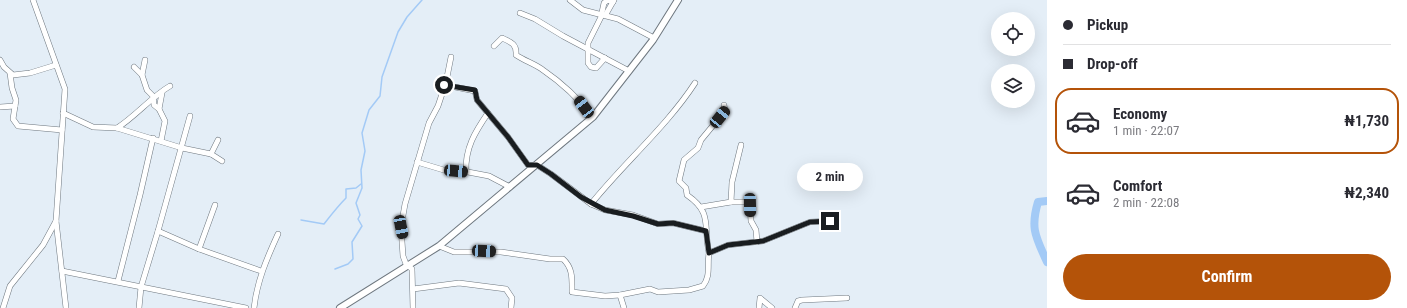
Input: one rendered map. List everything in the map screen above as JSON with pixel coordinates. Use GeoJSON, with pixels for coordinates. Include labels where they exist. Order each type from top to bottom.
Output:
{"type":"FeatureCollection","features":[{"type":"Feature","properties":{"kind":"street"},"geometry":{"type":"LineString","coordinates":[[33,0],[65,89],[56,222],[66,308]]}},
{"type":"Feature","properties":{"kind":"street"},"geometry":{"type":"LineString","coordinates":[[570,0],[583,10],[618,18],[654,38]]}},
{"type":"Feature","properties":{"kind":"street"},"geometry":{"type":"LineString","coordinates":[[340,308],[439,246],[594,117],[654,38],[678,0]]}},
{"type":"Feature","properties":{"kind":"street"},"geometry":{"type":"LineString","coordinates":[[605,58],[596,68],[591,67],[588,63],[588,43],[604,14],[614,1]]}},
{"type":"Feature","properties":{"kind":"street"},"geometry":{"type":"LineString","coordinates":[[520,13],[535,19],[588,50],[629,71]]}},
{"type":"Feature","properties":{"kind":"street"},"geometry":{"type":"LineString","coordinates":[[494,46],[502,38],[514,44],[516,48],[516,55],[542,69],[559,82],[594,117]]}},
{"type":"Feature","properties":{"kind":"street"},"geometry":{"type":"LineString","coordinates":[[414,308],[412,269],[406,264],[403,256],[401,227],[405,204],[415,174],[417,162],[429,123],[444,85],[451,57]]}},
{"type":"Feature","properties":{"kind":"street"},"geometry":{"type":"LineString","coordinates":[[0,60],[10,73],[12,88],[16,100],[13,119],[18,126],[62,130]]}},
{"type":"Feature","properties":{"kind":"street"},"geometry":{"type":"LineString","coordinates":[[142,75],[145,60]]}},
{"type":"Feature","properties":{"kind":"street"},"geometry":{"type":"LineString","coordinates":[[10,73],[13,75],[30,73],[56,65]]}},
{"type":"Feature","properties":{"kind":"street"},"geometry":{"type":"LineString","coordinates":[[134,66],[142,75],[147,90],[153,96],[154,105],[159,109],[165,121],[161,141]]}},
{"type":"Feature","properties":{"kind":"street"},"geometry":{"type":"LineString","coordinates":[[591,204],[630,158],[667,118],[695,83]]}},
{"type":"Feature","properties":{"kind":"street"},"geometry":{"type":"LineString","coordinates":[[444,85],[475,90],[477,100],[508,137],[528,165],[537,165],[591,204],[605,210],[633,216],[658,224],[673,223],[706,231]]}},
{"type":"Feature","properties":{"kind":"street"},"geometry":{"type":"LineString","coordinates":[[117,128],[135,117],[153,99],[170,86]]}},
{"type":"Feature","properties":{"kind":"street"},"geometry":{"type":"LineString","coordinates":[[159,109],[163,92]]}},
{"type":"Feature","properties":{"kind":"street"},"geometry":{"type":"LineString","coordinates":[[439,246],[454,252],[496,252],[524,254],[550,259],[563,259],[569,264],[572,278],[572,292],[605,296],[620,295],[650,289],[658,292],[689,290],[704,286],[709,277],[707,264],[709,253],[705,214],[702,207],[686,195],[686,188],[679,181],[684,160],[698,148],[701,140],[725,111],[724,105]]}},
{"type":"Feature","properties":{"kind":"street"},"geometry":{"type":"LineString","coordinates":[[0,108],[15,106]]}},
{"type":"Feature","properties":{"kind":"street"},"geometry":{"type":"LineString","coordinates":[[63,113],[94,127],[117,128],[182,148],[211,154],[222,161]]}},
{"type":"Feature","properties":{"kind":"street"},"geometry":{"type":"LineString","coordinates":[[466,172],[465,160],[469,144],[488,113]]}},
{"type":"Feature","properties":{"kind":"street"},"geometry":{"type":"LineString","coordinates":[[139,308],[141,286],[190,116]]}},
{"type":"Feature","properties":{"kind":"street"},"geometry":{"type":"LineString","coordinates":[[118,281],[153,138]]}},
{"type":"Feature","properties":{"kind":"street"},"geometry":{"type":"LineString","coordinates":[[211,154],[218,140]]}},
{"type":"Feature","properties":{"kind":"street"},"geometry":{"type":"LineString","coordinates":[[731,202],[732,182],[741,145]]}},
{"type":"Feature","properties":{"kind":"street"},"geometry":{"type":"LineString","coordinates":[[417,162],[447,171],[466,172],[489,176],[510,187]]}},
{"type":"Feature","properties":{"kind":"street"},"geometry":{"type":"LineString","coordinates":[[702,207],[731,202],[746,202],[750,205],[751,221],[756,230],[757,242]]}},
{"type":"Feature","properties":{"kind":"street"},"geometry":{"type":"LineString","coordinates":[[199,249],[215,205]]}},
{"type":"Feature","properties":{"kind":"street"},"geometry":{"type":"LineString","coordinates":[[709,253],[728,245],[757,242],[810,222],[830,221]]}},
{"type":"Feature","properties":{"kind":"street"},"geometry":{"type":"LineString","coordinates":[[3,308],[10,286],[43,245],[56,222]]}},
{"type":"Feature","properties":{"kind":"street"},"geometry":{"type":"LineString","coordinates":[[158,231],[199,249],[261,271]]}},
{"type":"Feature","properties":{"kind":"street"},"geometry":{"type":"LineString","coordinates":[[254,308],[256,290],[261,271],[278,234]]}},
{"type":"Feature","properties":{"kind":"street"},"geometry":{"type":"LineString","coordinates":[[62,271],[118,281],[246,308]]}},
{"type":"Feature","properties":{"kind":"street"},"geometry":{"type":"LineString","coordinates":[[413,289],[459,283],[506,289],[512,298],[511,308]]}},
{"type":"Feature","properties":{"kind":"street"},"geometry":{"type":"LineString","coordinates":[[620,295],[624,308]]}},
{"type":"Feature","properties":{"kind":"street"},"geometry":{"type":"LineString","coordinates":[[759,308],[760,298],[772,308]]}},
{"type":"Feature","properties":{"kind":"street"},"geometry":{"type":"LineString","coordinates":[[795,308],[798,301],[802,300],[847,298]]}},
{"type":"Feature","properties":{"kind":"waterway"},"geometry":{"type":"LineString","coordinates":[[335,269],[348,264],[353,259],[352,242],[362,226],[358,219],[360,215],[356,203],[362,188],[361,170],[365,151],[362,133],[369,110],[380,96],[382,77],[398,32],[407,17],[422,0]]}},
{"type":"Feature","properties":{"kind":"waterway"},"geometry":{"type":"LineString","coordinates":[[301,220],[324,224],[346,198],[346,189],[356,188],[361,184]]}},
{"type":"Feature","properties":{"kind":"waterway"},"geometry":{"type":"LineString","coordinates":[[1047,201],[1038,202],[1034,219],[1035,233],[1047,262]]}},
{"type":"Feature","properties":{"kind":"route"},"geometry":{"type":"LineString","coordinates":[[444,85],[475,90],[477,100],[508,137],[528,165],[537,165],[591,204],[605,210],[633,216],[662,225],[666,222],[706,231],[709,253],[728,245],[763,241],[817,220],[830,221]]}}]}
